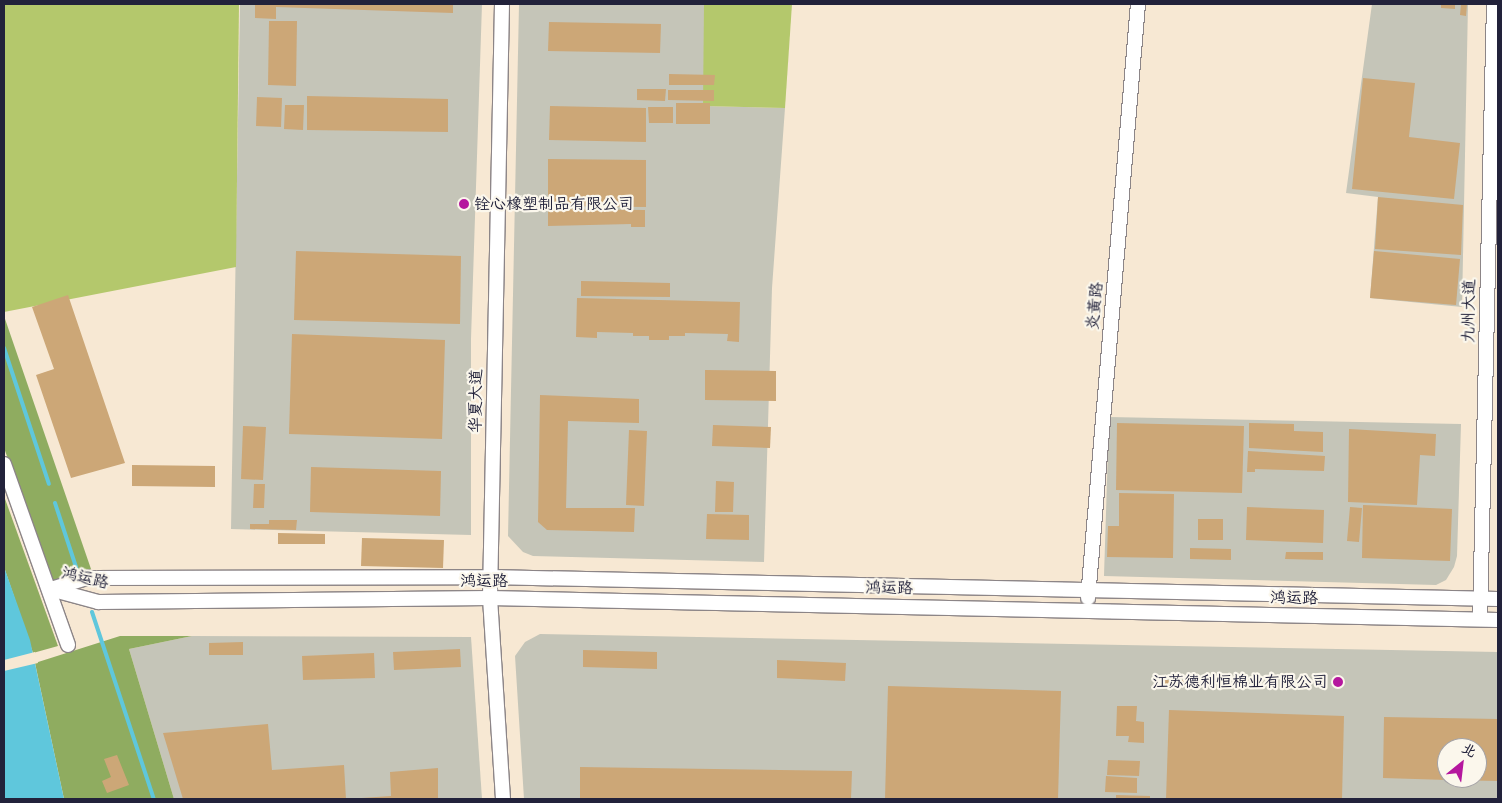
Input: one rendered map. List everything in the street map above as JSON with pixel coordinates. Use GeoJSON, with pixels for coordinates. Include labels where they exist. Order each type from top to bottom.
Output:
{"type":"FeatureCollection","features":[{"type":"Feature","properties":{"kind":"street","name":"华夏大道"},"geometry":{"type":"LineString","coordinates":[[502,4],[490,598],[503,799]]}},
{"type":"Feature","properties":{"kind":"street","name":"炎黄路"},"geometry":{"type":"LineString","coordinates":[[1089,610],[1086,589],[1138,4]]}},
{"type":"Feature","properties":{"kind":"street","name":"九州大道"},"geometry":{"type":"LineString","coordinates":[[1480,619],[1494,4]]}},
{"type":"Feature","properties":{"kind":"street"},"geometry":{"type":"LineString","coordinates":[[4,464],[50,589],[68,645]]}},
{"type":"Feature","properties":{"kind":"street","name":"鸿运路"},"geometry":{"type":"LineString","coordinates":[[50,589],[88,578],[490,576],[1498,599]]}},
{"type":"Feature","properties":{"kind":"street","name":"鸿运路"},"geometry":{"type":"LineString","coordinates":[[50,589],[98,602],[490,598],[1498,620]]}},
{"type":"Feature","properties":{"kind":"shaded area"},"geometry":{"type":"Polygon","coordinates":[[[240,4],[482,4],[471,339],[471,535],[231,529],[240,4]]]}},
{"type":"Feature","properties":{"kind":"shaded area"},"geometry":{"type":"Polygon","coordinates":[[[519,4],[704,4],[704,106],[785,108],[772,288],[764,562],[533,556],[523,552],[508,536],[519,4]]]}},
{"type":"Feature","properties":{"kind":"shaded area"},"geometry":{"type":"Polygon","coordinates":[[[1372,4],[1468,4],[1462,307],[1370,298],[1378,197],[1346,193],[1372,4]]]}},
{"type":"Feature","properties":{"kind":"shaded area"},"geometry":{"type":"Polygon","coordinates":[[[1109,417],[1461,424],[1457,556],[1454,567],[1446,580],[1436,585],[1104,576],[1109,417]]]}},
{"type":"Feature","properties":{"kind":"shaded area"},"geometry":{"type":"Polygon","coordinates":[[[540,634],[1498,652],[1498,799],[524,799],[515,656],[525,642],[540,634]]]}},
{"type":"Feature","properties":{"kind":"shaded area"},"geometry":{"type":"Polygon","coordinates":[[[192,636],[471,637],[482,799],[174,799],[129,649],[192,636]]]}},
{"type":"Feature","properties":{"kind":"green space"},"geometry":{"type":"Polygon","coordinates":[[[4,4],[239,4],[236,267],[4,312],[4,4]]]}},
{"type":"Feature","properties":{"kind":"green space"},"geometry":{"type":"Polygon","coordinates":[[[704,4],[792,4],[785,108],[703,106],[704,4]]]}},
{"type":"Feature","properties":{"kind":"green space"},"geometry":{"type":"Polygon","coordinates":[[[4,316],[91,569],[53,582],[4,448],[4,316]]]}},
{"type":"Feature","properties":{"kind":"green space"},"geometry":{"type":"Polygon","coordinates":[[[4,496],[58,646],[33,653],[4,567],[4,496]]]}},
{"type":"Feature","properties":{"kind":"green space"},"geometry":{"type":"Polygon","coordinates":[[[120,636],[192,636],[129,649],[174,799],[64,799],[35,663],[120,636]]]}},
{"type":"Feature","properties":{"kind":"water"},"geometry":{"type":"Polygon","coordinates":[[[4,567],[30,640],[64,799],[4,799],[4,567]]]}},
{"type":"Feature","properties":{"kind":"pier"},"geometry":{"type":"Polygon","coordinates":[[[35,652],[38,663],[4,671],[4,660],[35,652]]]}},
{"type":"Feature","properties":{"kind":"building"},"geometry":{"type":"Polygon","coordinates":[[[255,4],[453,4],[453,13],[276,7],[276,19],[255,18],[255,4]]]}},
{"type":"Feature","properties":{"kind":"building"},"geometry":{"type":"Polygon","coordinates":[[[1441,4],[1455,4],[1455,9],[1441,8],[1441,4]]]}},
{"type":"Feature","properties":{"kind":"building"},"geometry":{"type":"Polygon","coordinates":[[[1461,4],[1467,4],[1466,16],[1460,15],[1461,4]]]}},
{"type":"Feature","properties":{"kind":"building"},"geometry":{"type":"Polygon","coordinates":[[[269,21],[297,21],[296,86],[268,85],[269,21]]]}},
{"type":"Feature","properties":{"kind":"building"},"geometry":{"type":"Polygon","coordinates":[[[549,22],[661,24],[660,53],[548,51],[549,22]]]}},
{"type":"Feature","properties":{"kind":"building"},"geometry":{"type":"Polygon","coordinates":[[[669,74],[715,75],[714,85],[669,85],[669,74]]]}},
{"type":"Feature","properties":{"kind":"building"},"geometry":{"type":"Polygon","coordinates":[[[1363,78],[1415,83],[1409,137],[1460,143],[1454,199],[1352,189],[1363,78]]]}},
{"type":"Feature","properties":{"kind":"building"},"geometry":{"type":"Polygon","coordinates":[[[637,89],[666,89],[665,101],[637,100],[637,89]]]}},
{"type":"Feature","properties":{"kind":"building"},"geometry":{"type":"Polygon","coordinates":[[[668,90],[714,90],[714,101],[668,100],[668,90]]]}},
{"type":"Feature","properties":{"kind":"building"},"geometry":{"type":"Polygon","coordinates":[[[307,96],[448,99],[448,132],[307,130],[307,96]]]}},
{"type":"Feature","properties":{"kind":"building"},"geometry":{"type":"Polygon","coordinates":[[[257,97],[282,98],[281,127],[256,126],[257,97]]]}},
{"type":"Feature","properties":{"kind":"building"},"geometry":{"type":"Polygon","coordinates":[[[676,103],[710,103],[710,124],[676,124],[676,103]]]}},
{"type":"Feature","properties":{"kind":"building"},"geometry":{"type":"Polygon","coordinates":[[[285,105],[304,105],[303,130],[284,129],[285,105]]]}},
{"type":"Feature","properties":{"kind":"building"},"geometry":{"type":"Polygon","coordinates":[[[550,106],[646,108],[646,142],[549,140],[550,106]]]}},
{"type":"Feature","properties":{"kind":"building"},"geometry":{"type":"Polygon","coordinates":[[[648,107],[673,107],[673,123],[649,123],[648,107]]]}},
{"type":"Feature","properties":{"kind":"building"},"geometry":{"type":"Polygon","coordinates":[[[548,159],[646,160],[646,207],[548,206],[548,159]]]}},
{"type":"Feature","properties":{"kind":"building"},"geometry":{"type":"Polygon","coordinates":[[[1378,197],[1463,205],[1461,255],[1375,249],[1378,197]]]}},
{"type":"Feature","properties":{"kind":"building"},"geometry":{"type":"Polygon","coordinates":[[[548,209],[645,210],[645,227],[631,227],[631,224],[548,226],[548,209]]]}},
{"type":"Feature","properties":{"kind":"building"},"geometry":{"type":"Polygon","coordinates":[[[296,251],[461,256],[460,324],[294,320],[296,251]]]}},
{"type":"Feature","properties":{"kind":"building"},"geometry":{"type":"Polygon","coordinates":[[[1374,251],[1460,259],[1456,305],[1370,298],[1374,251]]]}},
{"type":"Feature","properties":{"kind":"building"},"geometry":{"type":"Polygon","coordinates":[[[581,281],[670,283],[670,297],[581,296],[581,281]]]}},
{"type":"Feature","properties":{"kind":"building"},"geometry":{"type":"Polygon","coordinates":[[[68,295],[125,463],[71,478],[36,375],[54,369],[32,307],[68,295]]]}},
{"type":"Feature","properties":{"kind":"building"},"geometry":{"type":"Polygon","coordinates":[[[577,298],[740,302],[739,342],[727,341],[728,334],[685,333],[685,336],[669,336],[669,340],[649,340],[649,336],[633,336],[633,333],[597,332],[597,338],[576,337],[577,298]]]}},
{"type":"Feature","properties":{"kind":"building"},"geometry":{"type":"Polygon","coordinates":[[[292,334],[445,340],[442,439],[289,434],[292,334]]]}},
{"type":"Feature","properties":{"kind":"building"},"geometry":{"type":"Polygon","coordinates":[[[705,370],[776,371],[776,401],[705,400],[705,370]]]}},
{"type":"Feature","properties":{"kind":"building"},"geometry":{"type":"Polygon","coordinates":[[[540,395],[639,399],[639,423],[568,421],[566,508],[635,508],[634,532],[547,530],[538,522],[540,395]]]}},
{"type":"Feature","properties":{"kind":"building"},"geometry":{"type":"Polygon","coordinates":[[[1117,423],[1244,426],[1242,493],[1116,490],[1117,423]]]}},
{"type":"Feature","properties":{"kind":"building"},"geometry":{"type":"Polygon","coordinates":[[[1249,423],[1294,424],[1294,431],[1323,432],[1323,452],[1249,448],[1249,423]]]}},
{"type":"Feature","properties":{"kind":"building"},"geometry":{"type":"Polygon","coordinates":[[[713,425],[771,427],[770,448],[712,446],[713,425]]]}},
{"type":"Feature","properties":{"kind":"building"},"geometry":{"type":"Polygon","coordinates":[[[243,426],[266,427],[263,480],[241,479],[243,426]]]}},
{"type":"Feature","properties":{"kind":"building"},"geometry":{"type":"Polygon","coordinates":[[[1349,429],[1436,434],[1435,456],[1420,455],[1417,505],[1348,502],[1349,429]]]}},
{"type":"Feature","properties":{"kind":"building"},"geometry":{"type":"Polygon","coordinates":[[[629,430],[647,431],[644,506],[626,505],[629,430]]]}},
{"type":"Feature","properties":{"kind":"building"},"geometry":{"type":"Polygon","coordinates":[[[1248,451],[1325,456],[1324,471],[1255,469],[1255,472],[1247,472],[1248,451]]]}},
{"type":"Feature","properties":{"kind":"building"},"geometry":{"type":"Polygon","coordinates":[[[132,465],[215,466],[215,487],[132,486],[132,465]]]}},
{"type":"Feature","properties":{"kind":"building"},"geometry":{"type":"Polygon","coordinates":[[[311,467],[441,471],[440,516],[310,512],[311,467]]]}},
{"type":"Feature","properties":{"kind":"building"},"geometry":{"type":"Polygon","coordinates":[[[716,481],[734,482],[733,512],[715,512],[716,481]]]}},
{"type":"Feature","properties":{"kind":"building"},"geometry":{"type":"Polygon","coordinates":[[[254,484],[265,484],[264,508],[253,508],[254,484]]]}},
{"type":"Feature","properties":{"kind":"building"},"geometry":{"type":"Polygon","coordinates":[[[1119,493],[1174,494],[1173,558],[1107,557],[1108,526],[1119,526],[1119,493]]]}},
{"type":"Feature","properties":{"kind":"building"},"geometry":{"type":"Polygon","coordinates":[[[1363,505],[1452,509],[1450,561],[1362,558],[1363,505]]]}},
{"type":"Feature","properties":{"kind":"building"},"geometry":{"type":"Polygon","coordinates":[[[1247,507],[1324,510],[1323,543],[1246,540],[1247,507]]]}},
{"type":"Feature","properties":{"kind":"building"},"geometry":{"type":"Polygon","coordinates":[[[1350,507],[1362,508],[1359,542],[1347,541],[1350,507]]]}},
{"type":"Feature","properties":{"kind":"building"},"geometry":{"type":"Polygon","coordinates":[[[707,514],[749,515],[749,540],[706,539],[707,514]]]}},
{"type":"Feature","properties":{"kind":"building"},"geometry":{"type":"Polygon","coordinates":[[[1198,519],[1223,519],[1223,540],[1198,540],[1198,519]]]}},
{"type":"Feature","properties":{"kind":"building"},"geometry":{"type":"Polygon","coordinates":[[[269,520],[297,520],[296,530],[250,529],[250,524],[269,524],[269,520]]]}},
{"type":"Feature","properties":{"kind":"building"},"geometry":{"type":"Polygon","coordinates":[[[278,533],[325,534],[325,544],[278,544],[278,533]]]}},
{"type":"Feature","properties":{"kind":"building"},"geometry":{"type":"Polygon","coordinates":[[[362,538],[444,540],[443,568],[361,566],[362,538]]]}},
{"type":"Feature","properties":{"kind":"building"},"geometry":{"type":"Polygon","coordinates":[[[1190,548],[1231,549],[1231,560],[1190,559],[1190,548]]]}},
{"type":"Feature","properties":{"kind":"building"},"geometry":{"type":"Polygon","coordinates":[[[1286,552],[1323,552],[1323,560],[1285,559],[1286,552]]]}},
{"type":"Feature","properties":{"kind":"building"},"geometry":{"type":"Polygon","coordinates":[[[243,642],[243,655],[209,655],[209,643],[243,642]]]}},
{"type":"Feature","properties":{"kind":"building"},"geometry":{"type":"Polygon","coordinates":[[[460,649],[461,667],[394,670],[393,652],[460,649]]]}},
{"type":"Feature","properties":{"kind":"building"},"geometry":{"type":"Polygon","coordinates":[[[583,650],[657,652],[657,669],[583,667],[583,650]]]}},
{"type":"Feature","properties":{"kind":"building"},"geometry":{"type":"Polygon","coordinates":[[[374,653],[375,678],[303,680],[302,656],[374,653]]]}},
{"type":"Feature","properties":{"kind":"building"},"geometry":{"type":"Polygon","coordinates":[[[777,660],[846,663],[845,681],[777,678],[777,660]]]}},
{"type":"Feature","properties":{"kind":"building"},"geometry":{"type":"Polygon","coordinates":[[[1161,680],[1188,680],[1188,687],[1161,687],[1161,680]]]}},
{"type":"Feature","properties":{"kind":"building"},"geometry":{"type":"Polygon","coordinates":[[[888,686],[1061,691],[1058,799],[885,799],[888,686]]]}},
{"type":"Feature","properties":{"kind":"building"},"geometry":{"type":"Polygon","coordinates":[[[1117,706],[1137,706],[1136,721],[1144,722],[1144,743],[1128,742],[1129,736],[1116,736],[1117,706]]]}},
{"type":"Feature","properties":{"kind":"building"},"geometry":{"type":"Polygon","coordinates":[[[1169,710],[1344,716],[1342,799],[1166,799],[1169,710]]]}},
{"type":"Feature","properties":{"kind":"building"},"geometry":{"type":"Polygon","coordinates":[[[1384,717],[1498,719],[1498,781],[1487,781],[1487,738],[1437,738],[1437,780],[1383,778],[1384,717]]]}},
{"type":"Feature","properties":{"kind":"building"},"geometry":{"type":"Polygon","coordinates":[[[268,724],[272,770],[344,765],[346,799],[183,799],[163,733],[268,724]]]}},
{"type":"Feature","properties":{"kind":"building"},"geometry":{"type":"Polygon","coordinates":[[[117,755],[129,785],[107,793],[102,781],[111,777],[104,759],[117,755]]]}},
{"type":"Feature","properties":{"kind":"building"},"geometry":{"type":"Polygon","coordinates":[[[1108,760],[1140,761],[1139,776],[1107,775],[1108,760]]]}},
{"type":"Feature","properties":{"kind":"building"},"geometry":{"type":"Polygon","coordinates":[[[580,767],[852,771],[851,799],[580,799],[580,767]]]}},
{"type":"Feature","properties":{"kind":"building"},"geometry":{"type":"Polygon","coordinates":[[[438,768],[438,799],[347,799],[391,796],[390,772],[438,768]]]}},
{"type":"Feature","properties":{"kind":"building"},"geometry":{"type":"Polygon","coordinates":[[[1106,776],[1137,778],[1137,793],[1105,792],[1106,776]]]}},
{"type":"Feature","properties":{"kind":"building"},"geometry":{"type":"Polygon","coordinates":[[[1116,795],[1150,796],[1150,799],[1116,799],[1116,795]]]}},
{"type":"Feature","properties":{"kind":"waterway"},"geometry":{"type":"LineString","coordinates":[[4,348],[49,484]]}},
{"type":"Feature","properties":{"kind":"waterway"},"geometry":{"type":"LineString","coordinates":[[55,503],[78,573]]}},
{"type":"Feature","properties":{"kind":"waterway"},"geometry":{"type":"LineString","coordinates":[[92,612],[154,799]]}},
{"type":"Feature","properties":{"kind":"place","name":"铨心橡塑制品有限公司"},"geometry":{"type":"Point","coordinates":[464,204]}},
{"type":"Feature","properties":{"kind":"place","name":"江苏德利恒棉业有限公司"},"geometry":{"type":"Point","coordinates":[1338,682]}}]}
